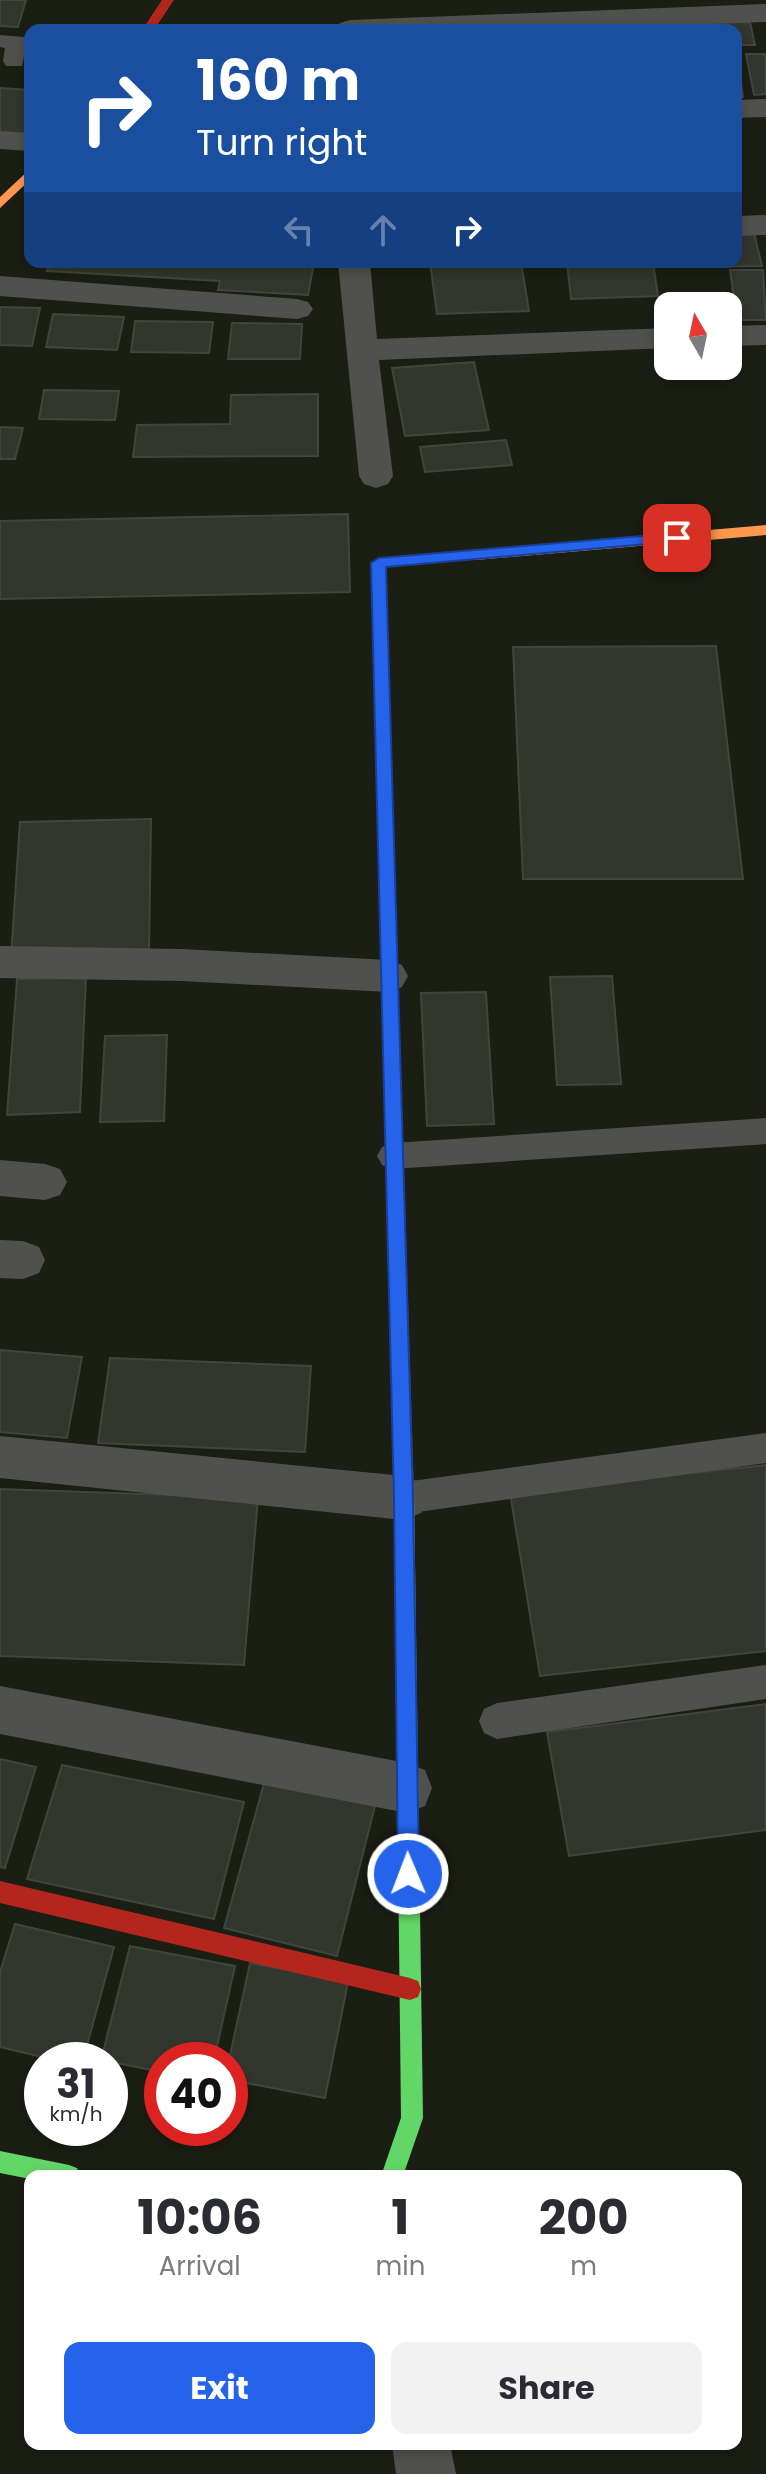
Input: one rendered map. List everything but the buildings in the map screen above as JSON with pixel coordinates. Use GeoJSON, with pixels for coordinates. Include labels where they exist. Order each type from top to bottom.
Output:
{"type":"FeatureCollection","features":[{"type":"Feature","properties":{"kind":"street"},"geometry":{"type":"LineString","coordinates":[[152,24],[168,0]]}},
{"type":"Feature","properties":{"kind":"street"},"geometry":{"type":"LineString","coordinates":[[350,20],[766,13]]}},
{"type":"Feature","properties":{"kind":"street"},"geometry":{"type":"LineString","coordinates":[[742,109],[766,108]]}},
{"type":"Feature","properties":{"kind":"street"},"geometry":{"type":"LineString","coordinates":[[0,140],[24,142]]}},
{"type":"Feature","properties":{"kind":"street"},"geometry":{"type":"LineString","coordinates":[[0,204],[24,179]]}},
{"type":"Feature","properties":{"kind":"street"},"geometry":{"type":"LineString","coordinates":[[742,226],[766,225]]}},
{"type":"Feature","properties":{"kind":"street"},"geometry":{"type":"LineString","coordinates":[[354,268],[376,476]]}},
{"type":"Feature","properties":{"kind":"street"},"geometry":{"type":"LineString","coordinates":[[0,286],[297,309]]}},
{"type":"Feature","properties":{"kind":"street"},"geometry":{"type":"LineString","coordinates":[[742,336],[766,335]]}},
{"type":"Feature","properties":{"kind":"street"},"geometry":{"type":"LineString","coordinates":[[361,350],[654,339]]}},
{"type":"Feature","properties":{"kind":"street"},"geometry":{"type":"LineString","coordinates":[[394,2170],[412,2118],[404,1498],[379,563],[766,530]]}},
{"type":"Feature","properties":{"kind":"street"},"geometry":{"type":"LineString","coordinates":[[0,962],[182,965],[388,976]]}},
{"type":"Feature","properties":{"kind":"street"},"geometry":{"type":"LineString","coordinates":[[0,1178],[45,1182]]}},
{"type":"Feature","properties":{"kind":"street"},"geometry":{"type":"LineString","coordinates":[[0,1457],[404,1498]]}},
{"type":"Feature","properties":{"kind":"street"},"geometry":{"type":"LineString","coordinates":[[0,1710],[407,1788]]}},
{"type":"Feature","properties":{"kind":"street"},"geometry":{"type":"LineString","coordinates":[[0,1892],[410,1989]]}},
{"type":"Feature","properties":{"kind":"street"},"geometry":{"type":"LineString","coordinates":[[0,2162],[39,2170]]}},
{"type":"Feature","properties":{"kind":"street"},"geometry":{"type":"LineString","coordinates":[[422,2450],[426,2474]]}},
{"type":"Feature","properties":{"kind":"lane"},"geometry":{"type":"LineString","coordinates":[[0,41],[16,42],[15,65]]}},
{"type":"Feature","properties":{"kind":"lane"},"geometry":{"type":"LineString","coordinates":[[393,1156],[766,1131]]}},
{"type":"Feature","properties":{"kind":"lane"},"geometry":{"type":"LineString","coordinates":[[404,1498],[766,1448]]}},
{"type":"Feature","properties":{"kind":"lane"},"geometry":{"type":"LineString","coordinates":[[497,1721],[766,1682]]}},
{"type":"Feature","properties":{"kind":"traffic: fast"},"geometry":{"type":"LineString","coordinates":[[389,943],[379,563],[476,555]]}},
{"type":"Feature","properties":{"kind":"traffic: fast"},"geometry":{"type":"LineString","coordinates":[[394,2170],[412,2118],[404,1494]]}},
{"type":"Feature","properties":{"kind":"traffic: fast"},"geometry":{"type":"LineString","coordinates":[[0,2162],[39,2170]]}},
{"type":"Feature","properties":{"kind":"traffic: slow"},"geometry":{"type":"LineString","coordinates":[[0,204],[24,179]]}},
{"type":"Feature","properties":{"kind":"traffic: slow"},"geometry":{"type":"LineString","coordinates":[[476,555],[766,530]]}},
{"type":"Feature","properties":{"kind":"traffic: jam"},"geometry":{"type":"LineString","coordinates":[[152,24],[168,0]]}},
{"type":"Feature","properties":{"kind":"traffic: jam"},"geometry":{"type":"LineString","coordinates":[[389,943],[404,1494]]}},
{"type":"Feature","properties":{"kind":"traffic: jam"},"geometry":{"type":"LineString","coordinates":[[0,1892],[410,1989]]}},
{"type":"Feature","properties":{"kind":"route"},"geometry":{"type":"LineString","coordinates":[[408,1874],[404,1498],[379,563],[677,538]]}}]}
